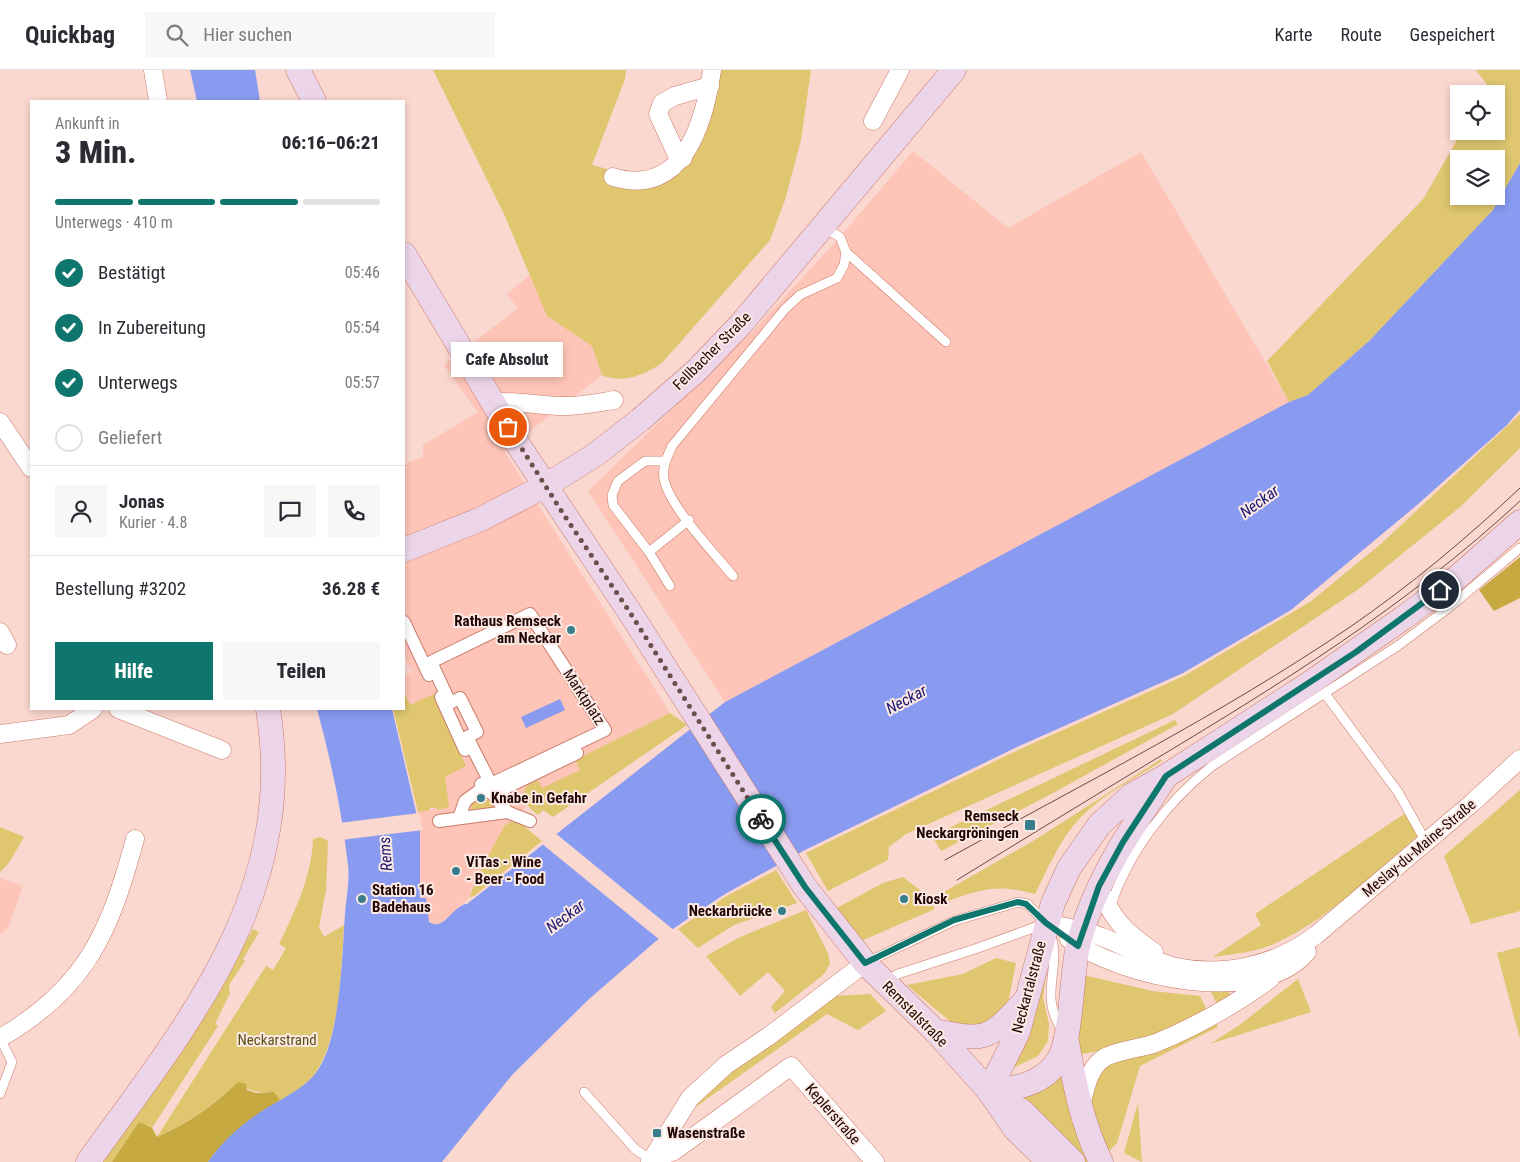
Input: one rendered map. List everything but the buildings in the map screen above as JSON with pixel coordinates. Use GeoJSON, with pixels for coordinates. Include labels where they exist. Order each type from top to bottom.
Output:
{"type":"FeatureCollection","features":[{"type":"Feature","properties":{"kind":"main road"},"geometry":{"type":"LineString","coordinates":[[298,70],[313,100]]}},
{"type":"Feature","properties":{"kind":"main road","name":"Fellbacher Straße"},"geometry":{"type":"LineString","coordinates":[[405,550],[481,519],[545,486],[595,454],[640,420],[696,371],[741,324],[954,70]]}},
{"type":"Feature","properties":{"kind":"main road","name":"Remstalstraße"},"geometry":{"type":"LineString","coordinates":[[405,256],[492,402],[545,486],[629,611],[684,701],[805,887],[865,963],[934,1031],[990,1091],[1015,1128],[1049,1162]]}},
{"type":"Feature","properties":{"kind":"main road","name":"Neckartalstraße"},"geometry":{"type":"LineString","coordinates":[[990,1091],[1018,1032],[1046,923],[1057,892],[1086,841],[1114,809],[1132,795],[1166,776],[1310,683],[1403,618],[1453,581],[1520,522]]}},
{"type":"Feature","properties":{"kind":"main road"},"geometry":{"type":"LineString","coordinates":[[88,1162],[212,982],[242,924],[260,871],[269,832],[274,758],[268,710]]}},
{"type":"Feature","properties":{"kind":"main road","name":"Neckartalstraße"},"geometry":{"type":"LineString","coordinates":[[1064,1061],[1066,1035],[1081,939],[1099,886],[1123,842],[1166,776]]}},
{"type":"Feature","properties":{"kind":"main road"},"geometry":{"type":"LineString","coordinates":[[934,1031],[978,1038],[994,1032],[1027,999]]}},
{"type":"Feature","properties":{"kind":"main road"},"geometry":{"type":"LineString","coordinates":[[990,1091],[1010,1089],[1037,1080],[1064,1061],[1091,1142],[1101,1162]]}},
{"type":"Feature","properties":{"kind":"main road","name":"Remstalstraße"},"geometry":{"type":"LineString","coordinates":[[990,1091],[1022,1111],[1073,1162]]}},
{"type":"Feature","properties":{"kind":"street"},"geometry":{"type":"LineString","coordinates":[[153,70],[158,100]]}},
{"type":"Feature","properties":{"kind":"street"},"geometry":{"type":"LineString","coordinates":[[873,121],[900,70]]}},
{"type":"Feature","properties":{"kind":"street"},"geometry":{"type":"LineString","coordinates":[[613,177],[630,182],[647,180],[660,176],[683,158],[707,103],[711,78]]}},
{"type":"Feature","properties":{"kind":"street"},"geometry":{"type":"LineString","coordinates":[[683,158],[677,155],[658,114],[662,103],[711,78]]}},
{"type":"Feature","properties":{"kind":"street"},"geometry":{"type":"LineString","coordinates":[[492,402],[519,401],[559,406],[582,405],[614,400]]}},
{"type":"Feature","properties":{"kind":"street"},"geometry":{"type":"LineString","coordinates":[[0,422],[30,467]]}},
{"type":"Feature","properties":{"kind":"street","name":"Marktplatz"},"geometry":{"type":"LineString","coordinates":[[405,624],[435,678],[450,703],[460,698],[477,732],[467,737],[491,784],[606,730],[530,614],[431,662],[435,678],[488,791],[507,812]]}},
{"type":"Feature","properties":{"kind":"street"},"geometry":{"type":"LineString","coordinates":[[0,734],[69,724],[91,710]]}},
{"type":"Feature","properties":{"kind":"street"},"geometry":{"type":"LineString","coordinates":[[121,710],[222,750]]}},
{"type":"Feature","properties":{"kind":"street","name":"Marktplatz"},"geometry":{"type":"LineString","coordinates":[[459,818],[465,801],[604,740],[600,733]]}},
{"type":"Feature","properties":{"kind":"street","name":"Meslay-du-Maine-Straße"},"geometry":{"type":"LineString","coordinates":[[1081,939],[1175,967],[1212,971],[1240,968],[1273,960],[1304,944],[1316,935],[1520,759]]}},
{"type":"Feature","properties":{"kind":"street"},"geometry":{"type":"LineString","coordinates":[[439,821],[507,812],[530,821]]}},
{"type":"Feature","properties":{"kind":"street"},"geometry":{"type":"LineString","coordinates":[[0,1038],[14,1030],[73,982],[89,960],[121,891],[135,839]]}},
{"type":"Feature","properties":{"kind":"street","name":"Meslay-du-Maine-Straße"},"geometry":{"type":"LineString","coordinates":[[1099,886],[1109,911],[1128,934],[1175,967]]}},
{"type":"Feature","properties":{"kind":"street","name":"Meslay-du-Maine-Straße"},"geometry":{"type":"LineString","coordinates":[[1046,923],[1081,939],[1146,974],[1197,982],[1243,982],[1285,967]]}},
{"type":"Feature","properties":{"kind":"street","name":"Meslay-du-Maine-Straße"},"geometry":{"type":"LineString","coordinates":[[1064,1061],[1104,1058],[1145,1047],[1216,1016],[1304,954],[1312,945],[1316,935]]}},
{"type":"Feature","properties":{"kind":"street"},"geometry":{"type":"LineString","coordinates":[[650,1161],[690,1098],[726,1064],[770,1036],[865,963]]}},
{"type":"Feature","properties":{"kind":"street"},"geometry":{"type":"LineString","coordinates":[[1080,1108],[1086,1084],[1104,1058]]}},
{"type":"Feature","properties":{"kind":"street","name":"Keplerstraße"},"geometry":{"type":"LineString","coordinates":[[679,1157],[791,1066],[875,1162]]}},
{"type":"Feature","properties":{"kind":"street"},"geometry":{"type":"LineString","coordinates":[[650,1161],[679,1157]]}},
{"type":"Feature","properties":{"kind":"lane"},"geometry":{"type":"LineString","coordinates":[[824,227],[840,237],[846,252],[946,342]]}},
{"type":"Feature","properties":{"kind":"lane"},"geometry":{"type":"LineString","coordinates":[[733,576],[669,496],[664,478],[665,461],[672,446],[784,309],[800,295],[837,278],[844,264],[846,252]]}},
{"type":"Feature","properties":{"kind":"lane"},"geometry":{"type":"LineString","coordinates":[[665,461],[645,461],[618,481],[612,495],[613,505],[649,552],[670,586]]}},
{"type":"Feature","properties":{"kind":"lane"},"geometry":{"type":"LineString","coordinates":[[649,552],[689,520]]}},
{"type":"Feature","properties":{"kind":"lane"},"geometry":{"type":"LineString","coordinates":[[1109,911],[1119,882],[1136,853],[1166,810],[1186,787],[1212,766],[1326,695],[1420,630],[1520,548]]}},
{"type":"Feature","properties":{"kind":"lane"},"geometry":{"type":"LineString","coordinates":[[1326,695],[1398,792],[1426,842]]}},
{"type":"Feature","properties":{"kind":"lane"},"geometry":{"type":"LineString","coordinates":[[865,963],[954,920],[1018,902],[1026,904],[1046,923],[1054,943],[1050,1004],[1054,1019],[1066,1035]]}},
{"type":"Feature","properties":{"kind":"lane"},"geometry":{"type":"LineString","coordinates":[[884,983],[898,974],[976,950],[1046,923]]}},
{"type":"Feature","properties":{"kind":"lane"},"geometry":{"type":"LineString","coordinates":[[0,1038],[12,1062],[0,1094]]}},
{"type":"Feature","properties":{"kind":"lane"},"geometry":{"type":"LineString","coordinates":[[584,1092],[635,1149],[650,1161]]}},
{"type":"Feature","properties":{"kind":"shaded area"},"geometry":{"type":"Polygon","coordinates":[[[913,151],[1008,228],[1141,152],[1289,402],[725,702],[588,491],[752,332],[840,237],[913,151]]]}},
{"type":"Feature","properties":{"kind":"shaded area"},"geometry":{"type":"Polygon","coordinates":[[[530,275],[547,316],[592,346],[602,375],[504,451],[670,713],[575,760],[580,770],[524,797],[527,806],[511,822],[505,825],[485,867],[470,892],[470,897],[440,924],[433,925],[426,917],[426,899],[420,899],[420,829],[418,812],[437,808],[444,777],[466,766],[434,695],[410,705],[405,693],[405,676],[412,672],[405,657],[405,464],[423,457],[423,445],[478,412],[444,365],[518,308],[507,294],[530,275]]]}},
{"type":"Feature","properties":{"kind":"shaded area"},"geometry":{"type":"Polygon","coordinates":[[[1520,557],[1520,598],[1494,611],[1479,590],[1520,557]]]}},
{"type":"Feature","properties":{"kind":"shaded area"},"geometry":{"type":"Polygon","coordinates":[[[0,878],[23,886],[8,928],[0,934],[0,878]]]}},
{"type":"Feature","properties":{"kind":"shaded area"},"geometry":{"type":"Polygon","coordinates":[[[238,1082],[246,1084],[247,1090],[256,1093],[274,1092],[280,1100],[250,1120],[232,1135],[208,1162],[112,1162],[139,1122],[152,1128],[157,1137],[180,1126],[200,1113],[238,1082]]]}},
{"type":"Feature","properties":{"kind":"green space"},"geometry":{"type":"Polygon","coordinates":[[[433,70],[626,70],[625,79],[592,165],[634,176],[674,159],[688,134],[709,70],[811,70],[801,140],[785,200],[770,240],[662,363],[633,377],[618,379],[602,375],[592,346],[547,316],[504,214],[433,70]]]}},
{"type":"Feature","properties":{"kind":"green space"},"geometry":{"type":"Polygon","coordinates":[[[1476,70],[1520,70],[1520,163],[1505,189],[1505,150],[1451,150],[1457,140],[1505,140],[1505,85],[1487,85],[1476,70]]]}},
{"type":"Feature","properties":{"kind":"green space"},"geometry":{"type":"Polygon","coordinates":[[[1450,152],[1450,205],[1496,205],[1370,340],[1308,395],[1289,402],[1267,361],[1424,198],[1450,152]]]}},
{"type":"Feature","properties":{"kind":"green space"},"geometry":{"type":"Polygon","coordinates":[[[1520,414],[1520,448],[1460,507],[1360,588],[1173,714],[906,834],[889,847],[888,860],[828,891],[806,853],[1016,751],[1184,676],[1310,602],[1382,543],[1520,414]]]}},
{"type":"Feature","properties":{"kind":"green space"},"geometry":{"type":"Polygon","coordinates":[[[405,693],[410,705],[434,694],[466,766],[445,777],[449,807],[437,810],[437,808],[430,808],[430,810],[418,812],[393,710],[405,710],[405,693]]]}},
{"type":"Feature","properties":{"kind":"green space"},"geometry":{"type":"Polygon","coordinates":[[[670,713],[687,725],[553,817],[543,810],[538,815],[526,802],[524,794],[527,785],[538,780],[542,788],[580,770],[575,760],[670,713]]]}},
{"type":"Feature","properties":{"kind":"green space"},"geometry":{"type":"Polygon","coordinates":[[[1175,720],[1178,724],[1053,793],[941,851],[932,836],[1175,720]]]}},
{"type":"Feature","properties":{"kind":"green space"},"geometry":{"type":"Polygon","coordinates":[[[1161,759],[1162,761],[1119,787],[1080,818],[1060,844],[1035,894],[1001,888],[981,890],[948,901],[944,892],[1038,838],[1161,759]]]}},
{"type":"Feature","properties":{"kind":"green space"},"geometry":{"type":"Polygon","coordinates":[[[1520,790],[1520,911],[1471,924],[1444,856],[1520,790]]]}},
{"type":"Feature","properties":{"kind":"green space"},"geometry":{"type":"Polygon","coordinates":[[[479,795],[485,795],[493,803],[493,808],[474,812],[471,810],[472,801],[479,795]]]}},
{"type":"Feature","properties":{"kind":"green space"},"geometry":{"type":"Polygon","coordinates":[[[1407,812],[1419,835],[1333,908],[1296,933],[1269,946],[1213,957],[1261,925],[1255,914],[1407,812]]]}},
{"type":"Feature","properties":{"kind":"green space"},"geometry":{"type":"Polygon","coordinates":[[[511,822],[520,823],[542,841],[474,896],[470,897],[479,874],[505,825],[511,822]]]}},
{"type":"Feature","properties":{"kind":"green space"},"geometry":{"type":"Polygon","coordinates":[[[0,827],[24,837],[10,861],[0,872],[0,827]]]}},
{"type":"Feature","properties":{"kind":"green space","name":"Neckarstrand"},"geometry":{"type":"Polygon","coordinates":[[[321,837],[328,841],[326,890],[319,927],[324,937],[344,925],[335,1020],[324,1056],[316,1072],[295,1092],[280,1100],[274,1092],[251,1090],[238,1082],[200,1113],[157,1137],[266,966],[273,970],[286,948],[279,944],[297,906],[306,880],[310,866],[313,839],[321,837]]]}},
{"type":"Feature","properties":{"kind":"green space"},"geometry":{"type":"Polygon","coordinates":[[[776,870],[797,903],[734,925],[698,948],[678,929],[725,897],[776,870]]]}},
{"type":"Feature","properties":{"kind":"green space"},"geometry":{"type":"Polygon","coordinates":[[[903,877],[921,891],[935,909],[861,941],[833,910],[883,883],[903,877]]]}},
{"type":"Feature","properties":{"kind":"green space"},"geometry":{"type":"Polygon","coordinates":[[[806,910],[828,953],[830,964],[824,974],[775,1013],[771,1007],[785,991],[768,972],[740,996],[706,956],[740,937],[806,910]]]}},
{"type":"Feature","properties":{"kind":"green space"},"geometry":{"type":"Polygon","coordinates":[[[253,929],[259,932],[243,959],[245,961],[229,985],[230,993],[215,1024],[218,1026],[152,1128],[139,1123],[112,1162],[99,1162],[202,1016],[253,929]]]}},
{"type":"Feature","properties":{"kind":"green space"},"geometry":{"type":"Polygon","coordinates":[[[1520,947],[1520,1039],[1497,953],[1520,947]]]}},
{"type":"Feature","properties":{"kind":"green space"},"geometry":{"type":"Polygon","coordinates":[[[996,958],[1016,963],[1007,1008],[988,1027],[952,1023],[907,985],[963,974],[996,958]]]}},
{"type":"Feature","properties":{"kind":"green space"},"geometry":{"type":"Polygon","coordinates":[[[1047,967],[1043,997],[1049,1024],[1048,1041],[1038,1056],[1011,1069],[1047,967]]]}},
{"type":"Feature","properties":{"kind":"green space"},"geometry":{"type":"Polygon","coordinates":[[[1079,974],[1152,991],[1200,996],[1209,1014],[1177,1028],[1144,1039],[1077,1055],[1079,974]]]}},
{"type":"Feature","properties":{"kind":"green space"},"geometry":{"type":"Polygon","coordinates":[[[1298,979],[1311,1012],[1210,1044],[1241,1024],[1298,979]]]}},
{"type":"Feature","properties":{"kind":"green space"},"geometry":{"type":"Polygon","coordinates":[[[1227,988],[1231,998],[1219,1008],[1210,990],[1227,988]]]}},
{"type":"Feature","properties":{"kind":"green space"},"geometry":{"type":"Polygon","coordinates":[[[870,994],[886,1011],[858,1030],[827,1014],[687,1113],[707,1090],[834,996],[870,994]]]}},
{"type":"Feature","properties":{"kind":"green space"},"geometry":{"type":"Polygon","coordinates":[[[1215,1020],[1218,1027],[1140,1066],[1117,1143],[1107,1153],[1088,1098],[1105,1061],[1215,1020]]]}},
{"type":"Feature","properties":{"kind":"green space"},"geometry":{"type":"Polygon","coordinates":[[[1063,1069],[1090,1162],[1080,1162],[1019,1096],[1063,1069]]]}},
{"type":"Feature","properties":{"kind":"green space"},"geometry":{"type":"Polygon","coordinates":[[[1138,1103],[1142,1162],[1124,1153],[1138,1103]]]}},
{"type":"Feature","properties":{"kind":"water"},"geometry":{"type":"Polygon","coordinates":[[[190,70],[255,70],[260,100],[197,100],[190,70]]]}},
{"type":"Feature","properties":{"kind":"water"},"geometry":{"type":"Polygon","coordinates":[[[1520,163],[1520,410],[1507,425],[1417,505],[1291,610],[1183,673],[1015,748],[805,850],[725,894],[656,941],[588,1000],[512,1075],[442,1162],[208,1162],[240,1127],[298,1089],[311,1078],[324,1060],[330,1041],[339,997],[348,871],[346,845],[336,786],[317,710],[392,710],[420,829],[420,898],[426,898],[429,922],[439,924],[725,702],[1289,402],[1308,395],[1370,340],[1496,205],[1505,205],[1505,189],[1520,163]]]}},
{"type":"Feature","properties":{"kind":"water"},"geometry":{"type":"Polygon","coordinates":[[[560,699],[565,710],[526,728],[521,717],[560,699]]]}},
{"type":"Feature","properties":{"kind":"pier"},"geometry":{"type":"Polygon","coordinates":[[[419,813],[423,830],[341,840],[339,823],[419,813]]]}},
{"type":"Feature","properties":{"kind":"pier"},"geometry":{"type":"Polygon","coordinates":[[[554,832],[675,931],[661,941],[541,843],[554,832]]]}},
{"type":"Feature","properties":{"kind":"tram line"},"geometry":{"type":"LineString","coordinates":[[945,860],[1150,748],[1252,690],[1301,659],[1373,611],[1417,578],[1480,525],[1520,488]]}},
{"type":"Feature","properties":{"kind":"tram line"},"geometry":{"type":"LineString","coordinates":[[957,880],[1243,706],[1339,643],[1432,576],[1520,501]]}},
{"type":"Feature","properties":{"kind":"way so far"},"geometry":{"type":"LineString","coordinates":[[508,427],[564,515],[629,611],[666,673],[761,819]]}},
{"type":"Feature","properties":{"kind":"place","name":"Cafe Absolut"},"geometry":{"type":"Point","coordinates":[508,427]}},
{"type":"Feature","properties":{"kind":"place","name":"Rathaus Remseck am Neckar"},"geometry":{"type":"Point","coordinates":[571,630]}},
{"type":"Feature","properties":{"kind":"place","name":"Knabe in Gefahr"},"geometry":{"type":"Point","coordinates":[481,798]}},
{"type":"Feature","properties":{"kind":"place","name":"Remseck Neckargröningen"},"geometry":{"type":"Point","coordinates":[1030,825]}},
{"type":"Feature","properties":{"kind":"place","name":"ViTas - Wine - Beer - Food"},"geometry":{"type":"Point","coordinates":[456,871]}},
{"type":"Feature","properties":{"kind":"place","name":"Station 16 Badehaus"},"geometry":{"type":"Point","coordinates":[362,899]}},
{"type":"Feature","properties":{"kind":"place","name":"Kiosk"},"geometry":{"type":"Point","coordinates":[904,899]}},
{"type":"Feature","properties":{"kind":"place","name":"Neckarbrücke"},"geometry":{"type":"Point","coordinates":[782,911]}},
{"type":"Feature","properties":{"kind":"place","name":"Wasenstraße"},"geometry":{"type":"Point","coordinates":[657,1133]}},
{"type":"Feature","properties":{"kind":"route"},"geometry":{"type":"LineString","coordinates":[[761,819],[805,887],[865,963],[954,920],[1018,902],[1026,904],[1046,923],[1078,946],[1099,886],[1123,842],[1166,776],[1206,748],[1356,652],[1440,590]]}},
{"type":"Feature","properties":{"kind":"water label","name":"Neckar"},"geometry":{"type":"Point","coordinates":[1259,501]}},
{"type":"Feature","properties":{"kind":"water label","name":"Neckar"},"geometry":{"type":"Point","coordinates":[906,699]}},
{"type":"Feature","properties":{"kind":"water label","name":"Rems"},"geometry":{"type":"Point","coordinates":[385,854]}},
{"type":"Feature","properties":{"kind":"water label","name":"Neckar"},"geometry":{"type":"Point","coordinates":[565,916]}}]}
